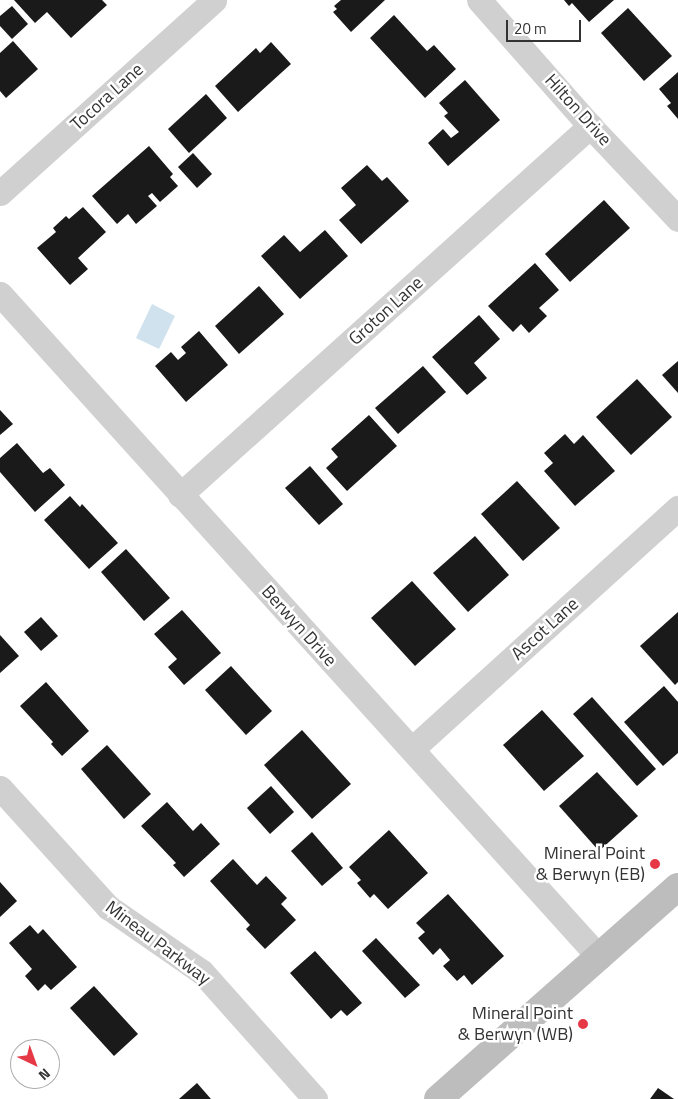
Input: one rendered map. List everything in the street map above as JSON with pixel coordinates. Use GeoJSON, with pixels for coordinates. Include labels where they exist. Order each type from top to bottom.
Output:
{"type":"FeatureCollection","features":[{"type":"Feature","properties":{"kind":"main road"},"geometry":{"type":"LineString","coordinates":[[438,1099],[678,887]]}},
{"type":"Feature","properties":{"kind":"street","name":"Tocora Lane"},"geometry":{"type":"LineString","coordinates":[[0,193],[214,0]]}},
{"type":"Feature","properties":{"kind":"street","name":"Hilton Drive"},"geometry":{"type":"LineString","coordinates":[[479,0],[590,126],[678,219]]}},
{"type":"Feature","properties":{"kind":"street","name":"Groton Lane"},"geometry":{"type":"LineString","coordinates":[[180,495],[590,126]]}},
{"type":"Feature","properties":{"kind":"street","name":"Berwyn Drive"},"geometry":{"type":"LineString","coordinates":[[0,294],[63,361],[180,495],[599,957]]}},
{"type":"Feature","properties":{"kind":"street","name":"Ascot Lane"},"geometry":{"type":"LineString","coordinates":[[412,749],[678,508]]}},
{"type":"Feature","properties":{"kind":"street","name":"Mineau Parkway"},"geometry":{"type":"LineString","coordinates":[[0,788],[108,907],[202,972],[315,1099]]}},
{"type":"Feature","properties":{"kind":"water"},"geometry":{"type":"Polygon","coordinates":[[[152,304],[175,316],[159,349],[136,338],[152,304]]]}},
{"type":"Feature","properties":{"kind":"building"},"geometry":{"type":"Polygon","coordinates":[[[14,0],[102,0],[107,5],[71,38],[47,12],[35,23],[14,0]]]}},
{"type":"Feature","properties":{"kind":"building"},"geometry":{"type":"Polygon","coordinates":[[[341,0],[385,0],[351,32],[333,12],[337,9],[334,6],[341,0]]]}},
{"type":"Feature","properties":{"kind":"building"},"geometry":{"type":"Polygon","coordinates":[[[564,0],[614,0],[589,22],[572,3],[569,6],[564,0]]]}},
{"type":"Feature","properties":{"kind":"building"},"geometry":{"type":"Polygon","coordinates":[[[12,6],[28,24],[12,39],[0,26],[0,16],[12,6]]]}},
{"type":"Feature","properties":{"kind":"building"},"geometry":{"type":"Polygon","coordinates":[[[628,8],[672,56],[644,81],[601,33],[628,8]]]}},
{"type":"Feature","properties":{"kind":"building"},"geometry":{"type":"Polygon","coordinates":[[[394,15],[427,51],[434,45],[456,69],[425,98],[370,38],[394,15]]]}},
{"type":"Feature","properties":{"kind":"building"},"geometry":{"type":"Polygon","coordinates":[[[13,41],[38,69],[6,98],[0,91],[0,53],[13,41]]]}},
{"type":"Feature","properties":{"kind":"building"},"geometry":{"type":"Polygon","coordinates":[[[271,42],[291,64],[238,112],[215,86],[256,48],[260,53],[271,42]]]}},
{"type":"Feature","properties":{"kind":"building"},"geometry":{"type":"Polygon","coordinates":[[[678,72],[678,119],[667,106],[671,103],[659,89],[678,72]]]}},
{"type":"Feature","properties":{"kind":"building"},"geometry":{"type":"Polygon","coordinates":[[[465,80],[500,120],[448,166],[428,143],[443,129],[451,138],[459,132],[444,116],[448,113],[439,103],[465,80]]]}},
{"type":"Feature","properties":{"kind":"building"},"geometry":{"type":"Polygon","coordinates":[[[206,94],[227,118],[189,153],[168,129],[206,94]]]}},
{"type":"Feature","properties":{"kind":"building"},"geometry":{"type":"Polygon","coordinates":[[[149,146],[173,174],[170,177],[178,186],[160,202],[152,193],[148,196],[157,206],[136,224],[128,214],[117,224],[92,196],[149,146]]]}},
{"type":"Feature","properties":{"kind":"building"},"geometry":{"type":"Polygon","coordinates":[[[193,153],[212,174],[197,188],[178,167],[193,153]]]}},
{"type":"Feature","properties":{"kind":"building"},"geometry":{"type":"Polygon","coordinates":[[[367,165],[382,181],[387,177],[409,201],[361,244],[339,220],[356,205],[341,188],[367,165]]]}},
{"type":"Feature","properties":{"kind":"building"},"geometry":{"type":"Polygon","coordinates":[[[604,200],[630,228],[570,282],[545,254],[604,200]]]}},
{"type":"Feature","properties":{"kind":"building"},"geometry":{"type":"Polygon","coordinates":[[[83,207],[106,232],[78,258],[88,269],[70,285],[37,248],[56,232],[53,228],[66,216],[69,219],[83,207]]]}},
{"type":"Feature","properties":{"kind":"building"},"geometry":{"type":"Polygon","coordinates":[[[325,230],[348,256],[300,299],[261,256],[284,235],[300,252],[325,230]]]}},
{"type":"Feature","properties":{"kind":"building"},"geometry":{"type":"Polygon","coordinates":[[[535,263],[559,290],[539,308],[547,316],[529,333],[521,324],[513,332],[488,306],[535,263]]]}},
{"type":"Feature","properties":{"kind":"building"},"geometry":{"type":"Polygon","coordinates":[[[259,286],[284,314],[239,354],[215,326],[259,286]]]}},
{"type":"Feature","properties":{"kind":"building"},"geometry":{"type":"Polygon","coordinates":[[[479,315],[500,339],[474,363],[487,378],[467,395],[432,357],[479,315]]]}},
{"type":"Feature","properties":{"kind":"building"},"geometry":{"type":"Polygon","coordinates":[[[199,331],[228,365],[186,402],[155,366],[171,352],[178,360],[186,353],[181,347],[199,331]]]}},
{"type":"Feature","properties":{"kind":"building"},"geometry":{"type":"Polygon","coordinates":[[[678,361],[678,393],[662,375],[678,361]]]}},
{"type":"Feature","properties":{"kind":"building"},"geometry":{"type":"Polygon","coordinates":[[[423,366],[446,392],[398,434],[375,408],[423,366]]]}},
{"type":"Feature","properties":{"kind":"building"},"geometry":{"type":"Polygon","coordinates":[[[637,379],[672,417],[631,455],[596,417],[637,379]]]}},
{"type":"Feature","properties":{"kind":"building"},"geometry":{"type":"Polygon","coordinates":[[[0,410],[13,424],[0,435],[0,410]]]}},
{"type":"Feature","properties":{"kind":"building"},"geometry":{"type":"Polygon","coordinates":[[[369,415],[397,446],[347,491],[326,468],[338,457],[331,449],[369,415]]]}},
{"type":"Feature","properties":{"kind":"building"},"geometry":{"type":"Polygon","coordinates":[[[565,434],[574,444],[583,435],[615,471],[575,506],[544,471],[553,463],[544,453],[565,434]]]}},
{"type":"Feature","properties":{"kind":"building"},"geometry":{"type":"Polygon","coordinates":[[[17,443],[43,473],[50,468],[65,485],[35,512],[0,472],[0,458],[17,443]]]}},
{"type":"Feature","properties":{"kind":"building"},"geometry":{"type":"Polygon","coordinates":[[[310,466],[343,504],[319,525],[285,488],[310,466]]]}},
{"type":"Feature","properties":{"kind":"building"},"geometry":{"type":"Polygon","coordinates":[[[517,481],[560,528],[523,561],[481,514],[517,481]]]}},
{"type":"Feature","properties":{"kind":"building"},"geometry":{"type":"Polygon","coordinates":[[[70,496],[80,507],[82,504],[118,543],[89,569],[44,520],[70,496]]]}},
{"type":"Feature","properties":{"kind":"building"},"geometry":{"type":"Polygon","coordinates":[[[475,536],[509,575],[468,612],[433,573],[475,536]]]}},
{"type":"Feature","properties":{"kind":"building"},"geometry":{"type":"Polygon","coordinates":[[[126,549],[170,598],[144,621],[101,572],[126,549]]]}},
{"type":"Feature","properties":{"kind":"building"},"geometry":{"type":"Polygon","coordinates":[[[412,581],[456,629],[415,666],[371,618],[412,581]]]}},
{"type":"Feature","properties":{"kind":"building"},"geometry":{"type":"Polygon","coordinates":[[[182,610],[221,653],[184,685],[168,667],[177,659],[154,634],[182,610]]]}},
{"type":"Feature","properties":{"kind":"building"},"geometry":{"type":"Polygon","coordinates":[[[678,612],[678,682],[675,685],[640,646],[678,612]]]}},
{"type":"Feature","properties":{"kind":"building"},"geometry":{"type":"Polygon","coordinates":[[[41,617],[58,636],[41,651],[24,632],[41,617]]]}},
{"type":"Feature","properties":{"kind":"building"},"geometry":{"type":"Polygon","coordinates":[[[0,635],[19,656],[0,673],[0,635]]]}},
{"type":"Feature","properties":{"kind":"building"},"geometry":{"type":"Polygon","coordinates":[[[231,666],[272,711],[246,735],[205,690],[231,666]]]}},
{"type":"Feature","properties":{"kind":"building"},"geometry":{"type":"Polygon","coordinates":[[[46,682],[89,731],[62,756],[51,744],[53,742],[20,706],[46,682]]]}},
{"type":"Feature","properties":{"kind":"building"},"geometry":{"type":"Polygon","coordinates":[[[664,686],[678,702],[678,753],[663,766],[624,722],[664,686]]]}},
{"type":"Feature","properties":{"kind":"building"},"geometry":{"type":"Polygon","coordinates":[[[592,697],[656,769],[637,786],[573,714],[592,697]]]}},
{"type":"Feature","properties":{"kind":"building"},"geometry":{"type":"Polygon","coordinates":[[[542,710],[584,756],[544,791],[503,745],[542,710]]]}},
{"type":"Feature","properties":{"kind":"building"},"geometry":{"type":"Polygon","coordinates":[[[302,730],[351,784],[312,819],[264,765],[302,730]]]}},
{"type":"Feature","properties":{"kind":"building"},"geometry":{"type":"Polygon","coordinates":[[[107,745],[151,794],[124,819],[81,769],[107,745]]]}},
{"type":"Feature","properties":{"kind":"building"},"geometry":{"type":"Polygon","coordinates":[[[597,772],[638,816],[599,851],[559,806],[597,772]]]}},
{"type":"Feature","properties":{"kind":"building"},"geometry":{"type":"Polygon","coordinates":[[[271,786],[294,812],[270,834],[247,808],[271,786]]]}},
{"type":"Feature","properties":{"kind":"building"},"geometry":{"type":"Polygon","coordinates":[[[167,802],[193,831],[201,823],[220,844],[184,877],[173,865],[176,863],[141,826],[167,802]]]}},
{"type":"Feature","properties":{"kind":"building"},"geometry":{"type":"Polygon","coordinates":[[[389,830],[428,873],[388,909],[374,894],[370,898],[357,883],[361,880],[349,867],[389,830]]]}},
{"type":"Feature","properties":{"kind":"building"},"geometry":{"type":"Polygon","coordinates":[[[312,832],[343,868],[322,886],[291,851],[312,832]]]}},
{"type":"Feature","properties":{"kind":"building"},"geometry":{"type":"Polygon","coordinates":[[[233,859],[257,885],[266,876],[287,898],[281,904],[296,920],[265,949],[246,929],[250,925],[210,881],[233,859]]]}},
{"type":"Feature","properties":{"kind":"building"},"geometry":{"type":"Polygon","coordinates":[[[0,882],[17,901],[0,917],[0,882]]]}},
{"type":"Feature","properties":{"kind":"building"},"geometry":{"type":"Polygon","coordinates":[[[448,894],[504,956],[472,985],[464,975],[457,981],[443,966],[450,960],[440,948],[433,955],[418,938],[425,932],[416,923],[448,894]]]}},
{"type":"Feature","properties":{"kind":"building"},"geometry":{"type":"Polygon","coordinates":[[[30,925],[38,934],[43,929],[77,967],[51,990],[45,984],[38,991],[25,976],[32,969],[9,943],[30,925]]]}},
{"type":"Feature","properties":{"kind":"building"},"geometry":{"type":"Polygon","coordinates":[[[376,938],[420,985],[405,998],[362,951],[376,938]]]}},
{"type":"Feature","properties":{"kind":"building"},"geometry":{"type":"Polygon","coordinates":[[[315,951],[362,1003],[347,1016],[341,1010],[331,1019],[290,973],[315,951]]]}},
{"type":"Feature","properties":{"kind":"building"},"geometry":{"type":"Polygon","coordinates":[[[94,986],[138,1034],[114,1056],[70,1008],[94,986]]]}},
{"type":"Feature","properties":{"kind":"building"},"geometry":{"type":"Polygon","coordinates":[[[197,1083],[211,1099],[179,1099],[197,1083]]]}},
{"type":"Feature","properties":{"kind":"building"},"geometry":{"type":"Polygon","coordinates":[[[658,1088],[674,1099],[650,1099],[658,1088]]]}},
{"type":"Feature","properties":{"kind":"place","name":"Mineral Point & Berwyn (EB)"},"geometry":{"type":"Point","coordinates":[655,864]}},
{"type":"Feature","properties":{"kind":"place","name":"Mineral Point & Berwyn (WB)"},"geometry":{"type":"Point","coordinates":[583,1024]}}]}
